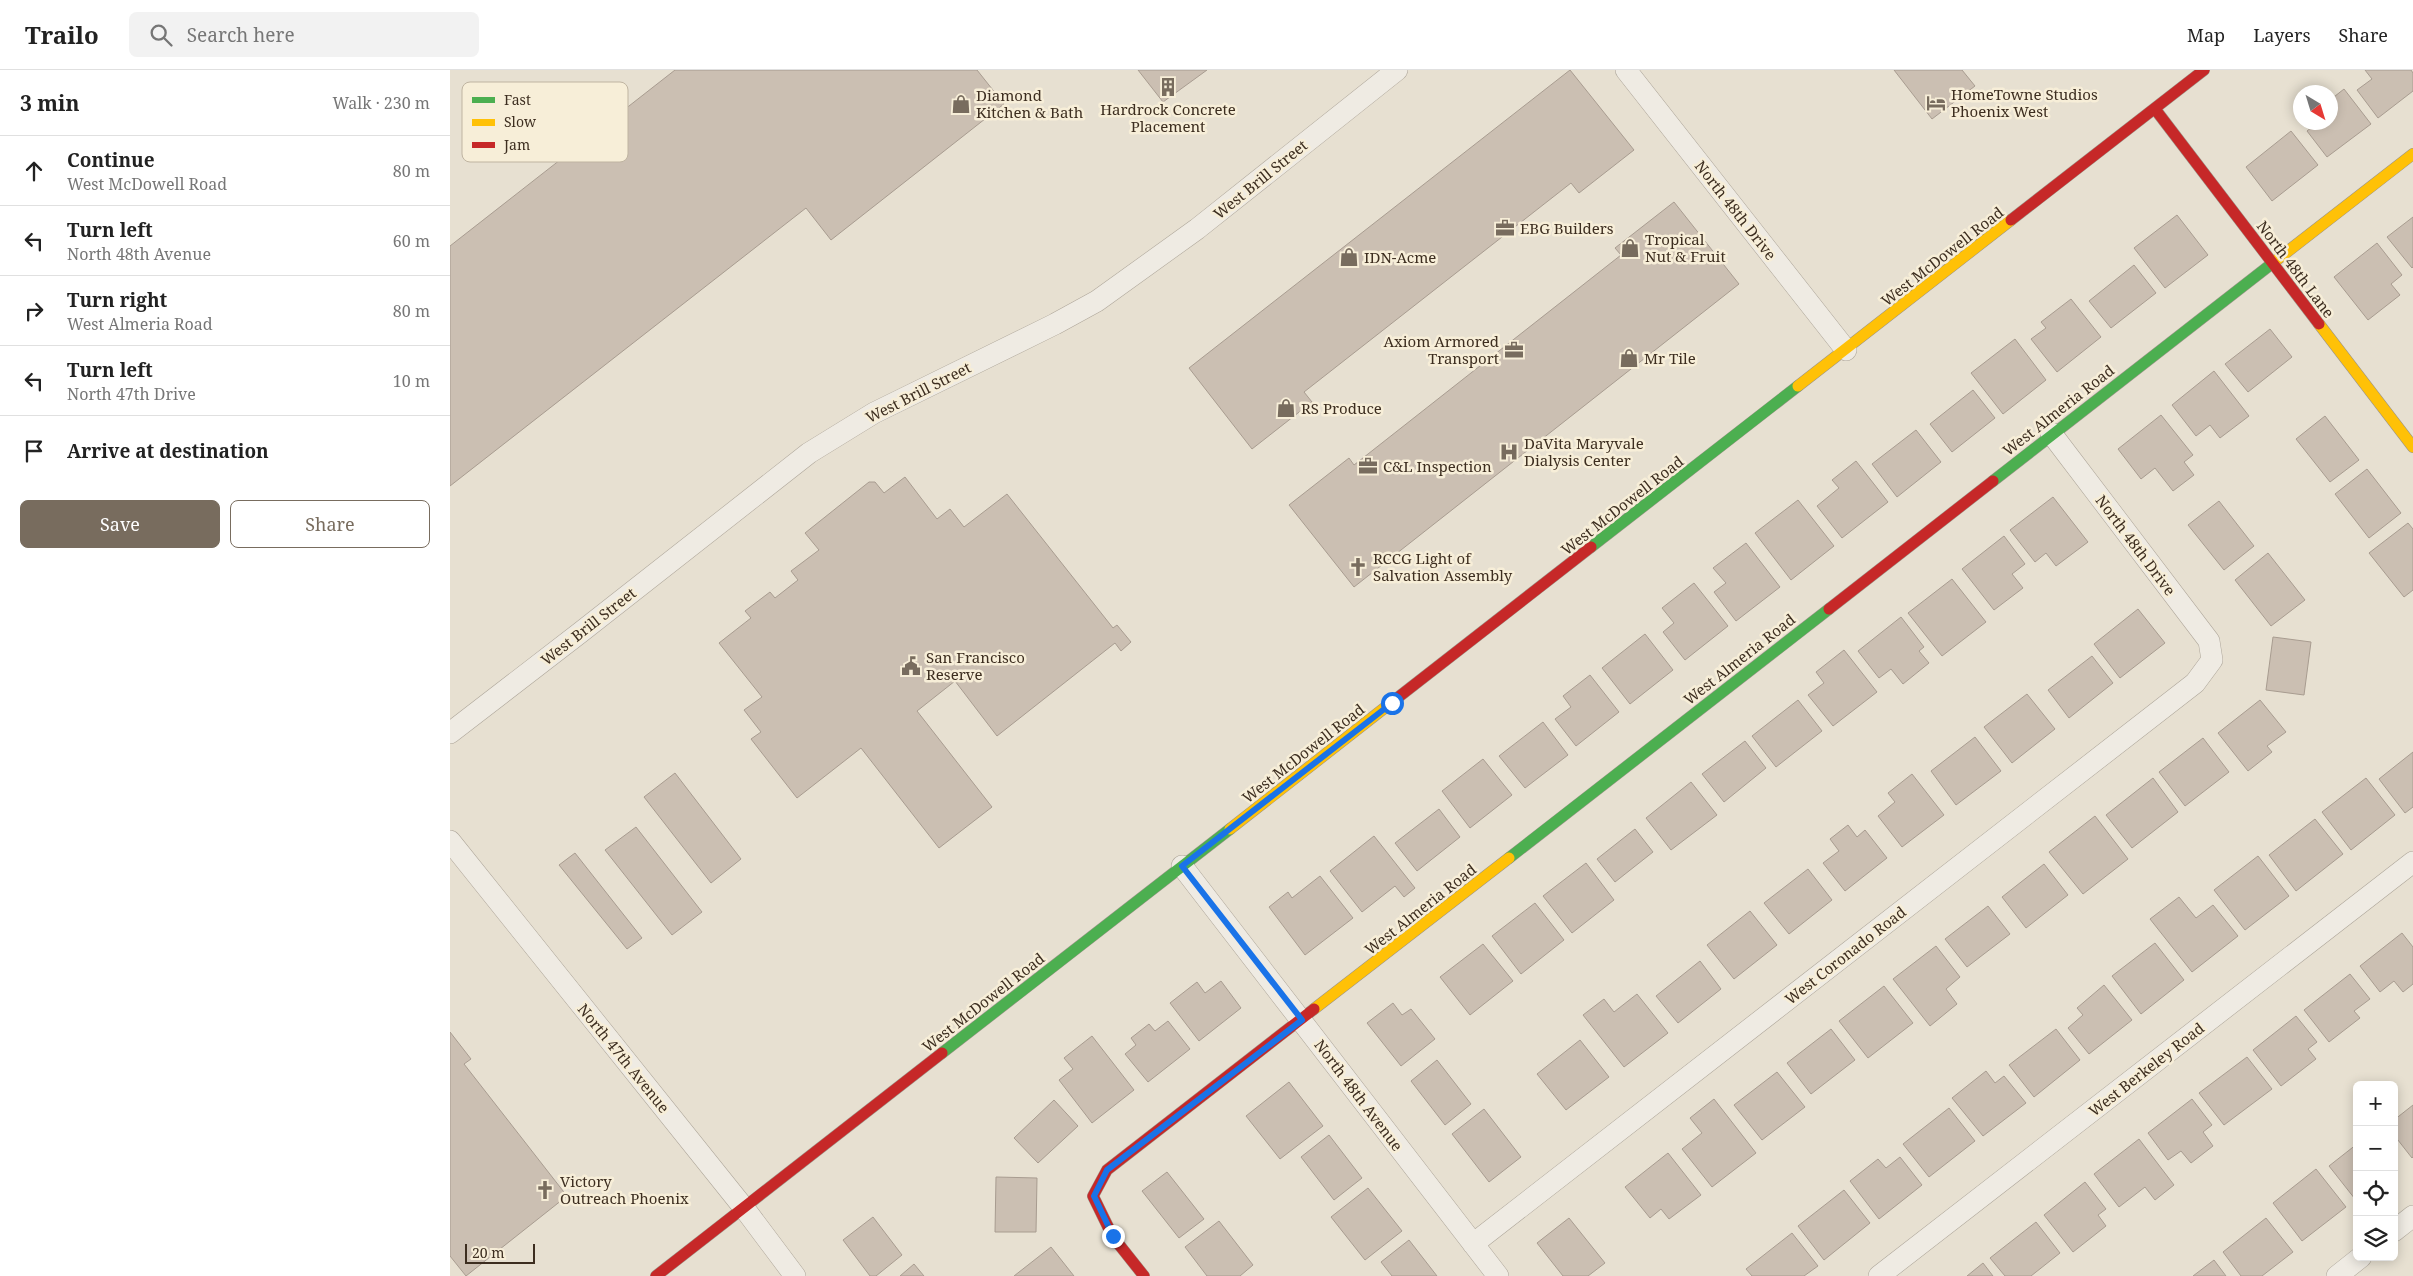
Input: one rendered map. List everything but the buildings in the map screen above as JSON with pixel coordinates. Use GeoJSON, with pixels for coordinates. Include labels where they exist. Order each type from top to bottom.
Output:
{"type":"FeatureCollection","features":[{"type":"Feature","properties":{"kind":"street","name":"West Brill Street"},"geometry":{"type":"LineString","coordinates":[[450,733],[809,453],[874,413],[1055,324],[1097,301],[1203,224],[1397,70]]}},
{"type":"Feature","properties":{"kind":"street","name":"North 48th Drive"},"geometry":{"type":"LineString","coordinates":[[1626,70],[1846,350]]}},
{"type":"Feature","properties":{"kind":"street","name":"West McDowell Road"},"geometry":{"type":"LineString","coordinates":[[656,1276],[2204,70]]}},
{"type":"Feature","properties":{"kind":"street","name":"North 48th Lane"},"geometry":{"type":"LineString","coordinates":[[2155,109],[2413,447]]}},
{"type":"Feature","properties":{"kind":"street","name":"West Almeria Road"},"geometry":{"type":"LineString","coordinates":[[1144,1276],[1113,1236],[1094,1196],[1107,1170],[2413,154]]}},
{"type":"Feature","properties":{"kind":"street","name":"North 48th Drive"},"geometry":{"type":"LineString","coordinates":[[2052,433],[2209,641],[2212,660]]}},
{"type":"Feature","properties":{"kind":"street","name":"West Coronado Road"},"geometry":{"type":"LineString","coordinates":[[1473,1244],[2196,683],[2212,660]]}},
{"type":"Feature","properties":{"kind":"street","name":"North 47th Avenue"},"geometry":{"type":"LineString","coordinates":[[450,841],[744,1208],[795,1276]]}},
{"type":"Feature","properties":{"kind":"street","name":"West Berkeley Road"},"geometry":{"type":"LineString","coordinates":[[1879,1276],[2413,862]]}},
{"type":"Feature","properties":{"kind":"street","name":"North 48th Avenue"},"geometry":{"type":"LineString","coordinates":[[1182,866],[1498,1276]]}},
{"type":"Feature","properties":{"kind":"street"},"geometry":{"type":"LineString","coordinates":[[2398,1228],[2413,1216]]}},
{"type":"Feature","properties":{"kind":"street"},"geometry":{"type":"LineString","coordinates":[[2337,1276],[2356,1261]]}},
{"type":"Feature","properties":{"kind":"traffic: fast"},"geometry":{"type":"LineString","coordinates":[[1993,481],[2274,262]]}},
{"type":"Feature","properties":{"kind":"traffic: fast"},"geometry":{"type":"LineString","coordinates":[[1591,547],[1798,386]]}},
{"type":"Feature","properties":{"kind":"traffic: fast"},"geometry":{"type":"LineString","coordinates":[[1509,858],[1829,609]]}},
{"type":"Feature","properties":{"kind":"traffic: fast"},"geometry":{"type":"LineString","coordinates":[[942,1053],[1230,829]]}},
{"type":"Feature","properties":{"kind":"traffic: slow"},"geometry":{"type":"LineString","coordinates":[[2274,262],[2413,154]]}},
{"type":"Feature","properties":{"kind":"traffic: slow"},"geometry":{"type":"LineString","coordinates":[[1798,386],[2011,220]]}},
{"type":"Feature","properties":{"kind":"traffic: slow"},"geometry":{"type":"LineString","coordinates":[[2319,324],[2413,447]]}},
{"type":"Feature","properties":{"kind":"traffic: slow"},"geometry":{"type":"LineString","coordinates":[[1230,829],[1387,706]]}},
{"type":"Feature","properties":{"kind":"traffic: slow"},"geometry":{"type":"LineString","coordinates":[[1314,1009],[1509,858]]}},
{"type":"Feature","properties":{"kind":"traffic: jam"},"geometry":{"type":"LineString","coordinates":[[2011,220],[2204,70]]}},
{"type":"Feature","properties":{"kind":"traffic: jam"},"geometry":{"type":"LineString","coordinates":[[2155,109],[2319,324]]}},
{"type":"Feature","properties":{"kind":"traffic: jam"},"geometry":{"type":"LineString","coordinates":[[1829,609],[1993,481]]}},
{"type":"Feature","properties":{"kind":"traffic: jam"},"geometry":{"type":"LineString","coordinates":[[1387,706],[1591,547]]}},
{"type":"Feature","properties":{"kind":"traffic: jam"},"geometry":{"type":"LineString","coordinates":[[1144,1276],[1113,1237],[1093,1196],[1107,1170],[1314,1009]]}},
{"type":"Feature","properties":{"kind":"traffic: jam"},"geometry":{"type":"LineString","coordinates":[[656,1276],[942,1053]]}},
{"type":"Feature","properties":{"kind":"place","name":"Hardrock Concrete Placement"},"geometry":{"type":"Point","coordinates":[1168,87]}},
{"type":"Feature","properties":{"kind":"place","name":"HomeTowne Studios Phoenix West"},"geometry":{"type":"Point","coordinates":[1936,103]}},
{"type":"Feature","properties":{"kind":"place","name":"Diamond Kitchen & Bath"},"geometry":{"type":"Point","coordinates":[961,104]}},
{"type":"Feature","properties":{"kind":"place","name":"EBG Builders"},"geometry":{"type":"Point","coordinates":[1505,228]}},
{"type":"Feature","properties":{"kind":"place","name":"Tropical Nut & Fruit"},"geometry":{"type":"Point","coordinates":[1630,248]}},
{"type":"Feature","properties":{"kind":"place","name":"IDN-Acme"},"geometry":{"type":"Point","coordinates":[1349,257]}},
{"type":"Feature","properties":{"kind":"place","name":"Axiom Armored Transport"},"geometry":{"type":"Point","coordinates":[1514,350]}},
{"type":"Feature","properties":{"kind":"place","name":"Mr Tile"},"geometry":{"type":"Point","coordinates":[1629,358]}},
{"type":"Feature","properties":{"kind":"place","name":"RS Produce"},"geometry":{"type":"Point","coordinates":[1286,408]}},
{"type":"Feature","properties":{"kind":"place","name":"DaVita Maryvale Dialysis Center"},"geometry":{"type":"Point","coordinates":[1509,452]}},
{"type":"Feature","properties":{"kind":"place","name":"C&L Inspection"},"geometry":{"type":"Point","coordinates":[1368,466]}},
{"type":"Feature","properties":{"kind":"place","name":"RCCG Light of Salvation Assembly"},"geometry":{"type":"Point","coordinates":[1358,567]}},
{"type":"Feature","properties":{"kind":"place","name":"San Francisco Reserve"},"geometry":{"type":"Point","coordinates":[911,666]}},
{"type":"Feature","properties":{"kind":"place","name":"Victory Outreach Phoenix"},"geometry":{"type":"Point","coordinates":[545,1190]}},
{"type":"Feature","properties":{"kind":"route"},"geometry":{"type":"LineString","coordinates":[[1113,1236],[1094,1196],[1107,1170],[1302,1020],[1182,866],[1392,703]]}}]}
